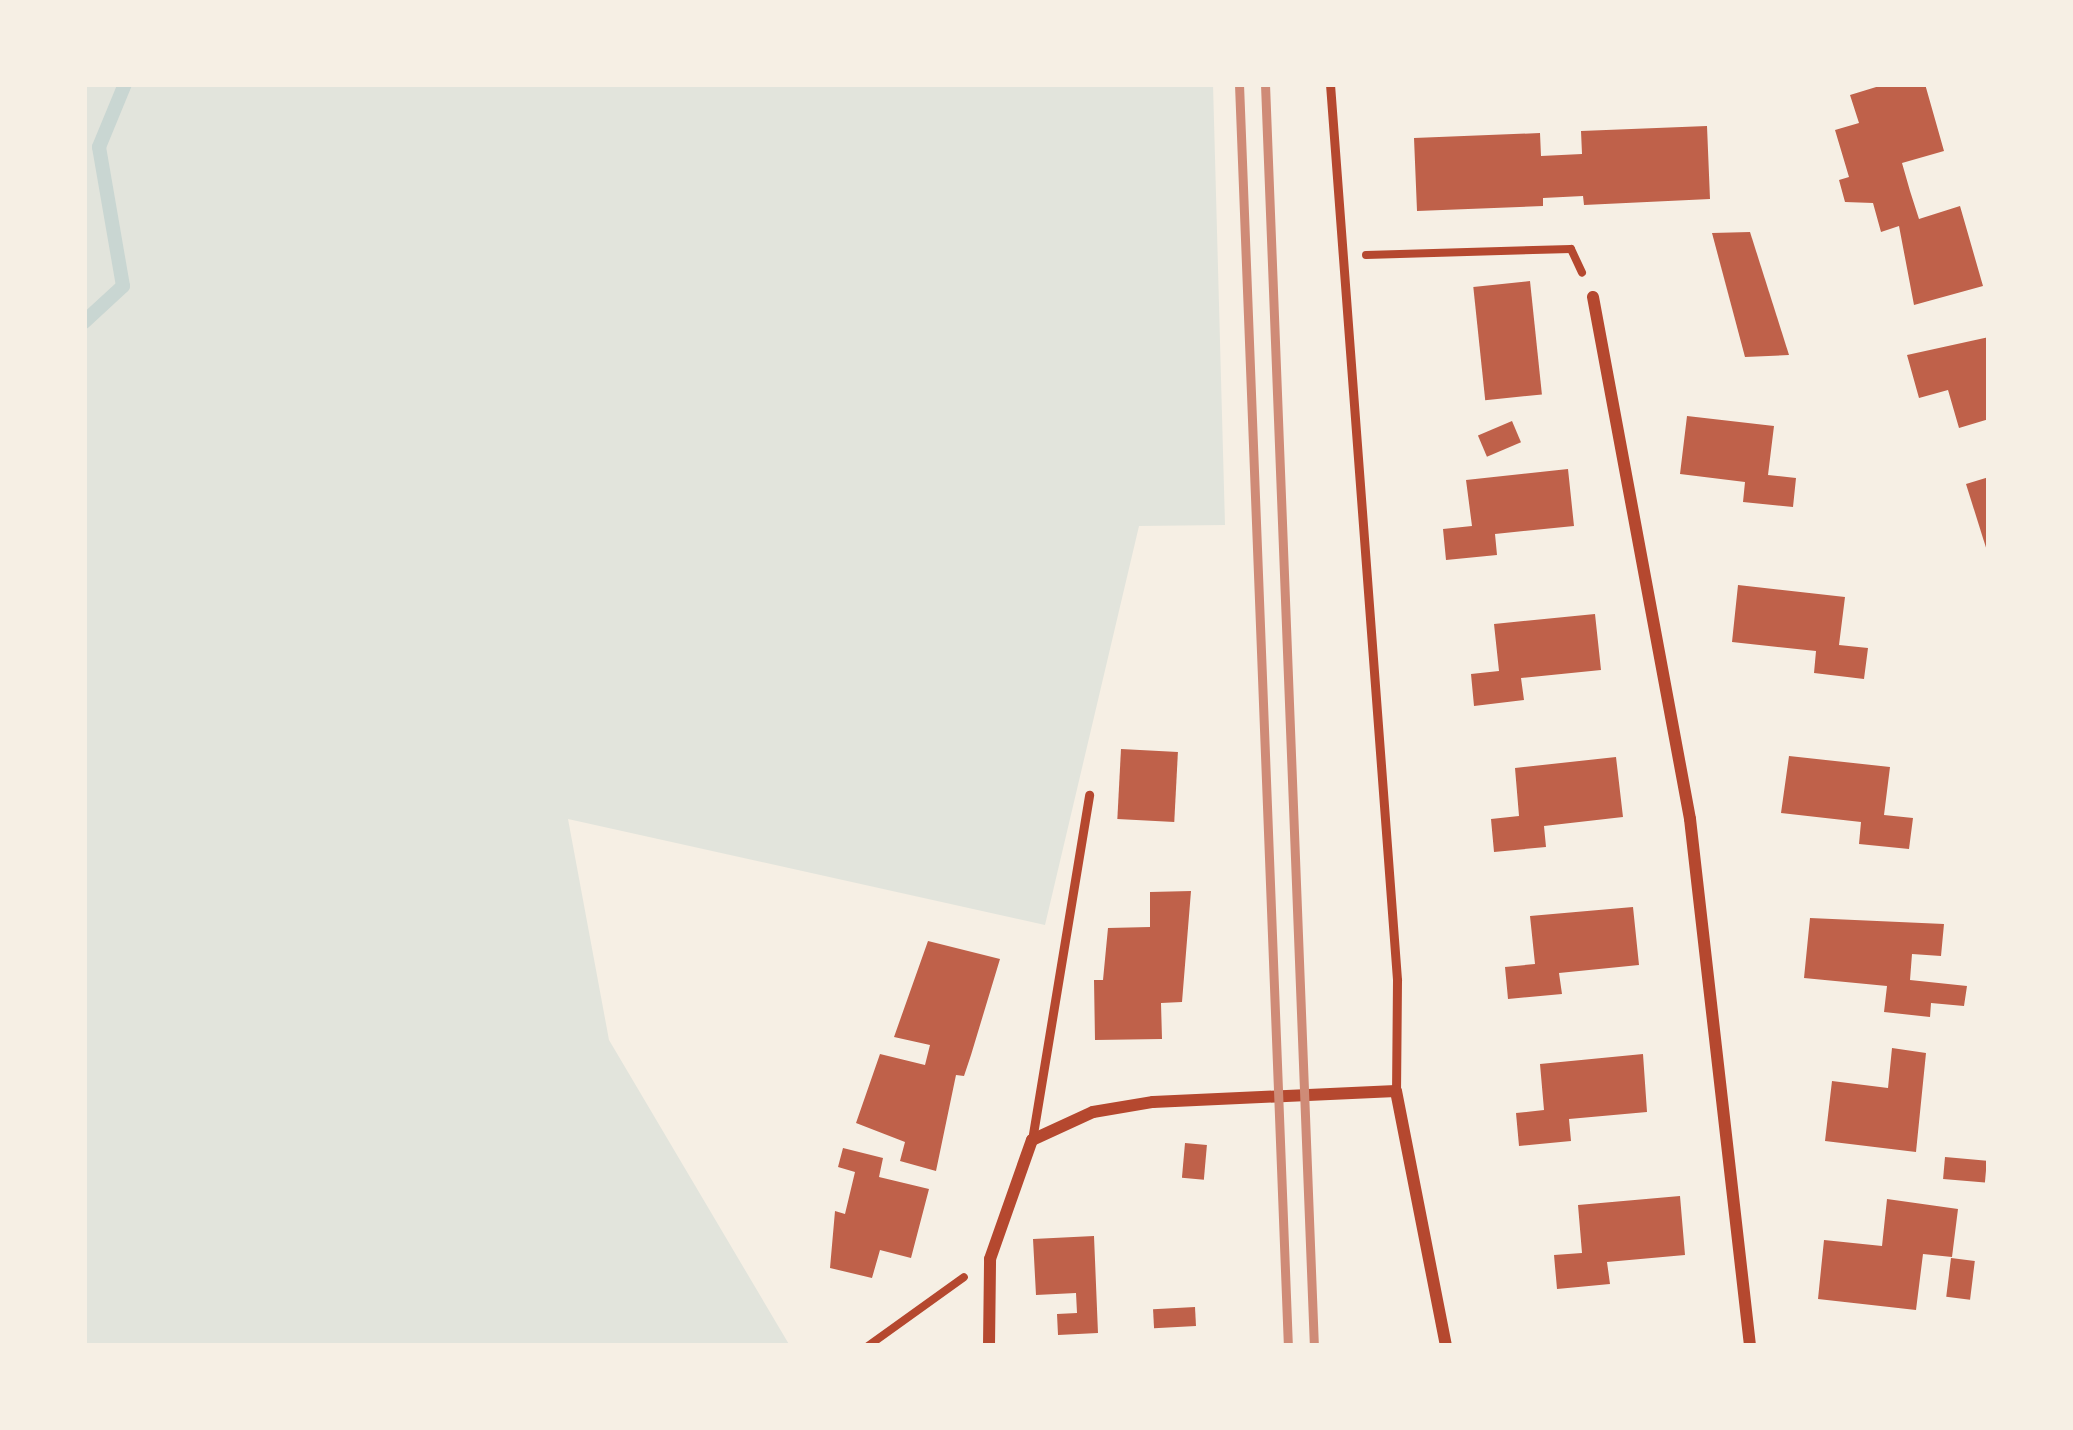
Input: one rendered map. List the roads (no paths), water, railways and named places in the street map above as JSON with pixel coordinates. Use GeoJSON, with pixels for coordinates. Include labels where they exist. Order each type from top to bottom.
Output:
{"type":"FeatureCollection","features":[{"type":"Feature","properties":{"kind":"street"},"geometry":{"type":"LineString","coordinates":[[1593,297],[1690,819],[1750,1346]]}},
{"type":"Feature","properties":{"kind":"street"},"geometry":{"type":"LineString","coordinates":[[989,1346],[990,1258],[1032,1140],[1093,1112],[1205,1098],[1396,1090],[1446,1346]]}},
{"type":"Feature","properties":{"kind":"lane"},"geometry":{"type":"LineString","coordinates":[[1330,84],[1397,980],[1396,1090]]}},
{"type":"Feature","properties":{"kind":"lane"},"geometry":{"type":"LineString","coordinates":[[1032,1140],[1089,795]]}},
{"type":"Feature","properties":{"kind":"waterway"},"geometry":{"type":"LineString","coordinates":[[84,322],[123,286],[99,147],[125,84]]}},
{"type":"Feature","properties":{"kind":"railway"},"geometry":{"type":"LineString","coordinates":[[1239,84],[1288,1346]]}},
{"type":"Feature","properties":{"kind":"railway"},"geometry":{"type":"LineString","coordinates":[[1265,84],[1314,1346]]}}]}
